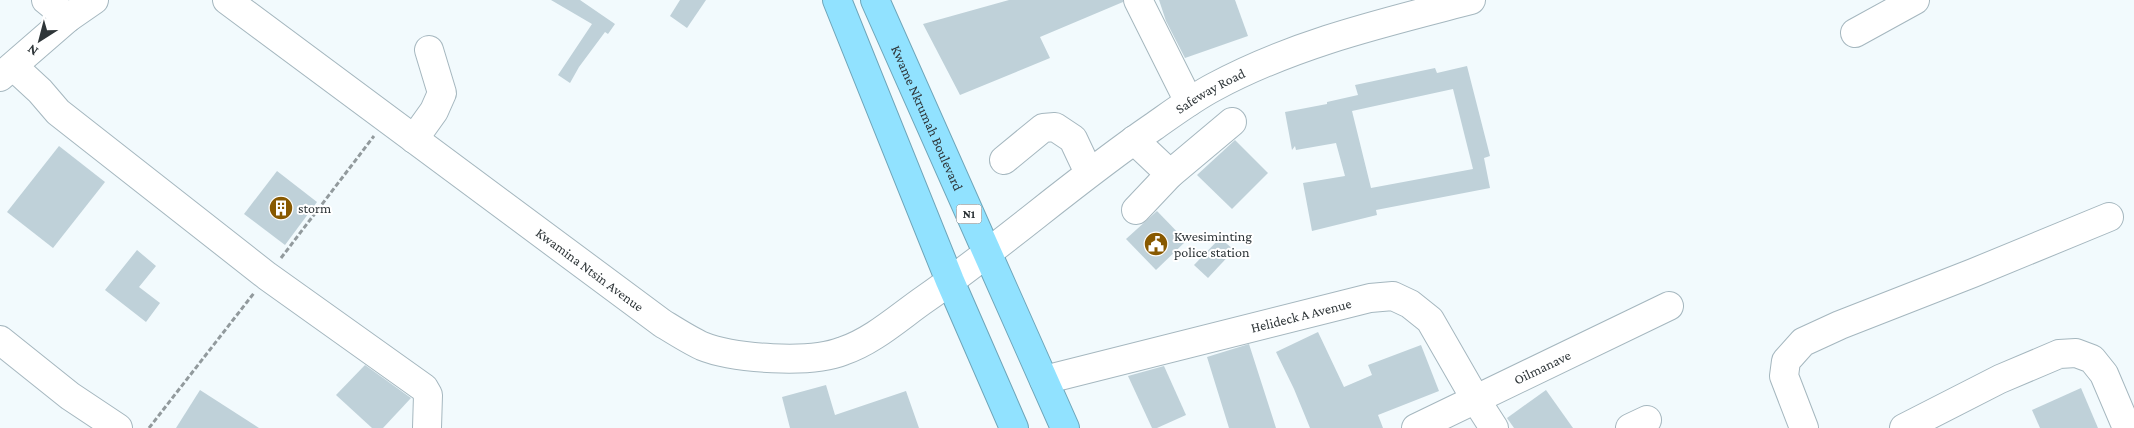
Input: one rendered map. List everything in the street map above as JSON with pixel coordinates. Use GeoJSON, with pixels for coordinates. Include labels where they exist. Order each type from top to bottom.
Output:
{"type":"FeatureCollection","features":[{"type":"Feature","properties":{"kind":"highway"},"geometry":{"type":"LineString","coordinates":[[837,0],[950,281],[1014,428]]}},
{"type":"Feature","properties":{"kind":"highway","name":"Kwame Nkrumah Boulevard"},"geometry":{"type":"LineString","coordinates":[[875,0],[1065,428]]}},
{"type":"Feature","properties":{"kind":"street"},"geometry":{"type":"LineString","coordinates":[[46,0],[68,18]]}},
{"type":"Feature","properties":{"kind":"street"},"geometry":{"type":"LineString","coordinates":[[94,0],[68,18],[7,72],[40,91],[58,112],[267,276],[424,388],[428,394],[427,428]]}},
{"type":"Feature","properties":{"kind":"street","name":"Kwamina Ntsin Avenue"},"geometry":{"type":"LineString","coordinates":[[227,0],[662,323],[701,346],[724,353],[778,359],[843,352],[870,337],[987,255]]}},
{"type":"Feature","properties":{"kind":"street"},"geometry":{"type":"LineString","coordinates":[[1138,0],[1189,102]]}},
{"type":"Feature","properties":{"kind":"street","name":"Safeway Road"},"geometry":{"type":"LineString","coordinates":[[987,255],[1134,140],[1214,87],[1287,52],[1344,34],[1471,0]]}},
{"type":"Feature","properties":{"kind":"street"},"geometry":{"type":"LineString","coordinates":[[1855,32],[1915,0]]}},
{"type":"Feature","properties":{"kind":"street"},"geometry":{"type":"LineString","coordinates":[[414,140],[434,111],[442,94],[429,50]]}},
{"type":"Feature","properties":{"kind":"street"},"geometry":{"type":"LineString","coordinates":[[1136,210],[1170,174],[1232,122]]}},
{"type":"Feature","properties":{"kind":"street"},"geometry":{"type":"LineString","coordinates":[[1004,160],[1043,128],[1055,127],[1073,139],[1090,173]]}},
{"type":"Feature","properties":{"kind":"street"},"geometry":{"type":"LineString","coordinates":[[1134,140],[1170,174]]}},
{"type":"Feature","properties":{"kind":"street"},"geometry":{"type":"LineString","coordinates":[[1804,428],[1784,376],[1786,361],[1803,342],[2109,217]]}},
{"type":"Feature","properties":{"kind":"street","name":"Helideck A Avenue"},"geometry":{"type":"LineString","coordinates":[[1044,380],[1370,298],[1393,296],[1410,304],[1430,320],[1494,428]]}},
{"type":"Feature","properties":{"kind":"street","name":"Oilmanave"},"geometry":{"type":"LineString","coordinates":[[1416,428],[1669,306]]}},
{"type":"Feature","properties":{"kind":"street"},"geometry":{"type":"LineString","coordinates":[[0,340],[70,396],[118,428]]}},
{"type":"Feature","properties":{"kind":"street"},"geometry":{"type":"LineString","coordinates":[[1904,428],[2000,379],[2060,354],[2076,353],[2092,359],[2104,374],[2126,428]]}},
{"type":"Feature","properties":{"kind":"path"},"geometry":{"type":"LineString","coordinates":[[149,428],[386,119]]}},
{"type":"Feature","properties":{"kind":"building"},"geometry":{"type":"Polygon","coordinates":[[[551,0],[580,0],[615,24],[608,34],[605,32],[579,67],[570,83],[558,75],[592,24],[551,0]]]}},
{"type":"Feature","properties":{"kind":"building"},"geometry":{"type":"Polygon","coordinates":[[[680,0],[706,0],[687,28],[670,16],[680,0]]]}},
{"type":"Feature","properties":{"kind":"building"},"geometry":{"type":"Polygon","coordinates":[[[1009,0],[1123,0],[1123,2],[1040,37],[1050,58],[960,95],[923,24],[1009,0]]]}},
{"type":"Feature","properties":{"kind":"building"},"geometry":{"type":"Polygon","coordinates":[[[1159,0],[1235,0],[1248,36],[1185,58],[1166,21],[1159,0]]]}},
{"type":"Feature","properties":{"kind":"building"},"geometry":{"type":"Polygon","coordinates":[[[1467,66],[1490,156],[1484,158],[1490,188],[1376,210],[1377,215],[1312,231],[1303,183],[1345,176],[1336,143],[1296,150],[1295,146],[1292,150],[1285,112],[1327,104],[1327,102],[1358,95],[1355,85],[1435,68],[1437,73],[1467,66]],[[1453,89],[1352,111],[1371,188],[1473,169],[1453,89]]]}},
{"type":"Feature","properties":{"kind":"building"},"geometry":{"type":"Polygon","coordinates":[[[1235,140],[1268,173],[1232,209],[1197,175],[1235,140]]]}},
{"type":"Feature","properties":{"kind":"building"},"geometry":{"type":"Polygon","coordinates":[[[59,146],[105,182],[53,248],[7,212],[59,146]]]}},
{"type":"Feature","properties":{"kind":"building","name":"storm"},"geometry":{"type":"Polygon","coordinates":[[[277,171],[317,202],[285,245],[244,214],[277,171]]]}},
{"type":"Feature","properties":{"kind":"building"},"geometry":{"type":"Polygon","coordinates":[[[1157,211],[1186,241],[1156,270],[1126,239],[1157,211]]]}},
{"type":"Feature","properties":{"kind":"building"},"geometry":{"type":"Polygon","coordinates":[[[1220,238],[1234,250],[1208,278],[1194,265],[1220,238]]]}},
{"type":"Feature","properties":{"kind":"building"},"geometry":{"type":"Polygon","coordinates":[[[137,250],[156,266],[139,287],[160,303],[146,322],[105,290],[137,250]]]}},
{"type":"Feature","properties":{"kind":"building"},"geometry":{"type":"Polygon","coordinates":[[[1318,332],[1344,387],[1372,375],[1368,365],[1421,345],[1439,391],[1378,415],[1383,428],[1310,428],[1276,352],[1318,332]]]}},
{"type":"Feature","properties":{"kind":"building"},"geometry":{"type":"Polygon","coordinates":[[[1249,344],[1276,428],[1229,428],[1207,357],[1249,344]]]}},
{"type":"Feature","properties":{"kind":"building"},"geometry":{"type":"Polygon","coordinates":[[[365,365],[411,398],[383,428],[372,428],[336,395],[365,365]]]}},
{"type":"Feature","properties":{"kind":"building"},"geometry":{"type":"Polygon","coordinates":[[[1164,366],[1186,415],[1157,428],[1152,428],[1128,376],[1164,366]]]}},
{"type":"Feature","properties":{"kind":"building"},"geometry":{"type":"Polygon","coordinates":[[[826,385],[835,415],[906,391],[919,428],[790,428],[782,397],[826,385]]]}},
{"type":"Feature","properties":{"kind":"building"},"geometry":{"type":"Polygon","coordinates":[[[2081,388],[2098,428],[2040,428],[2032,410],[2081,388]]]}},
{"type":"Feature","properties":{"kind":"building"},"geometry":{"type":"Polygon","coordinates":[[[200,390],[259,428],[176,428],[200,390]]]}},
{"type":"Feature","properties":{"kind":"building"},"geometry":{"type":"Polygon","coordinates":[[[1546,390],[1573,428],[1514,428],[1507,418],[1546,390]]]}},
{"type":"Feature","properties":{"kind":"place","name":"storm"},"geometry":{"type":"Point","coordinates":[281,208]}},
{"type":"Feature","properties":{"kind":"place","name":"Kwesiminting police station"},"geometry":{"type":"Point","coordinates":[1156,244]}}]}
